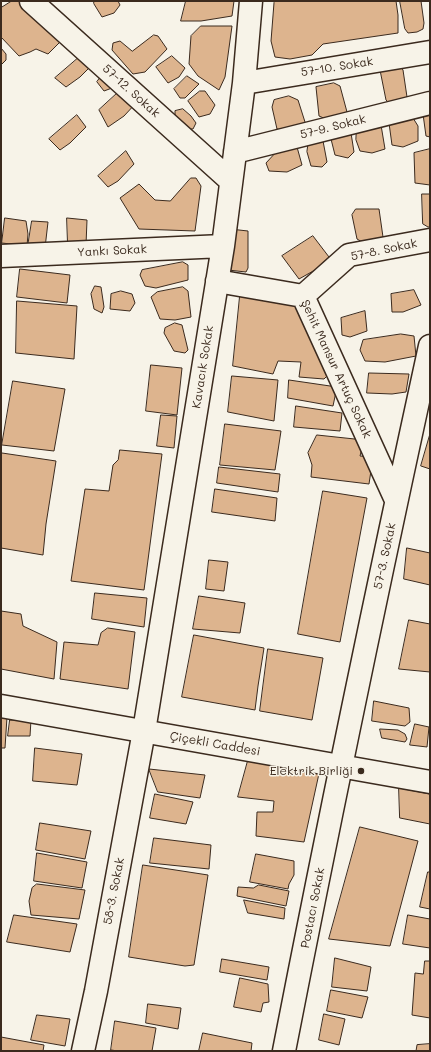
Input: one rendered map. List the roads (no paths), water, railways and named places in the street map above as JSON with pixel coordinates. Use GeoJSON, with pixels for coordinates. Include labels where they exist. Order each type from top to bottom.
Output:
{"type":"FeatureCollection","features":[{"type":"Feature","properties":{"kind":"street","name":"57-12. Sokak"},"geometry":{"type":"LineString","coordinates":[[31,1],[231,181]]}},
{"type":"Feature","properties":{"kind":"street","name":"Kavacık Sokak"},"geometry":{"type":"LineString","coordinates":[[144,732],[223,246],[244,83],[251,1]]}},
{"type":"Feature","properties":{"kind":"street","name":"57-10. Sokak"},"geometry":{"type":"LineString","coordinates":[[244,83],[430,52]]}},
{"type":"Feature","properties":{"kind":"street","name":"57-9. Sokak"},"geometry":{"type":"LineString","coordinates":[[235,152],[430,102]]}},
{"type":"Feature","properties":{"kind":"street","name":"57-8. Sokak"},"geometry":{"type":"LineString","coordinates":[[303,296],[349,255],[430,240]]}},
{"type":"Feature","properties":{"kind":"street","name":"Yankı Sokak"},"geometry":{"type":"LineString","coordinates":[[1,256],[223,246]]}},
{"type":"Feature","properties":{"kind":"street","name":"Şehit Mansur Artuç Sokak"},"geometry":{"type":"LineString","coordinates":[[217,281],[303,296],[396,500]]}},
{"type":"Feature","properties":{"kind":"street","name":"57-3. Sokak"},"geometry":{"type":"LineString","coordinates":[[342,766],[396,500],[430,346]]}},
{"type":"Feature","properties":{"kind":"street","name":"Çiçekli Caddesi"},"geometry":{"type":"LineString","coordinates":[[1,706],[430,782]]}},
{"type":"Feature","properties":{"kind":"street","name":"58-3. Sokak"},"geometry":{"type":"LineString","coordinates":[[82,1051],[96,991],[144,732]]}},
{"type":"Feature","properties":{"kind":"street","name":"Postacı Sokak"},"geometry":{"type":"LineString","coordinates":[[284,1051],[342,766]]}},
{"type":"Feature","properties":{"kind":"place","name":"Elektrik Birliği"},"geometry":{"type":"Point","coordinates":[361,771]}}]}
